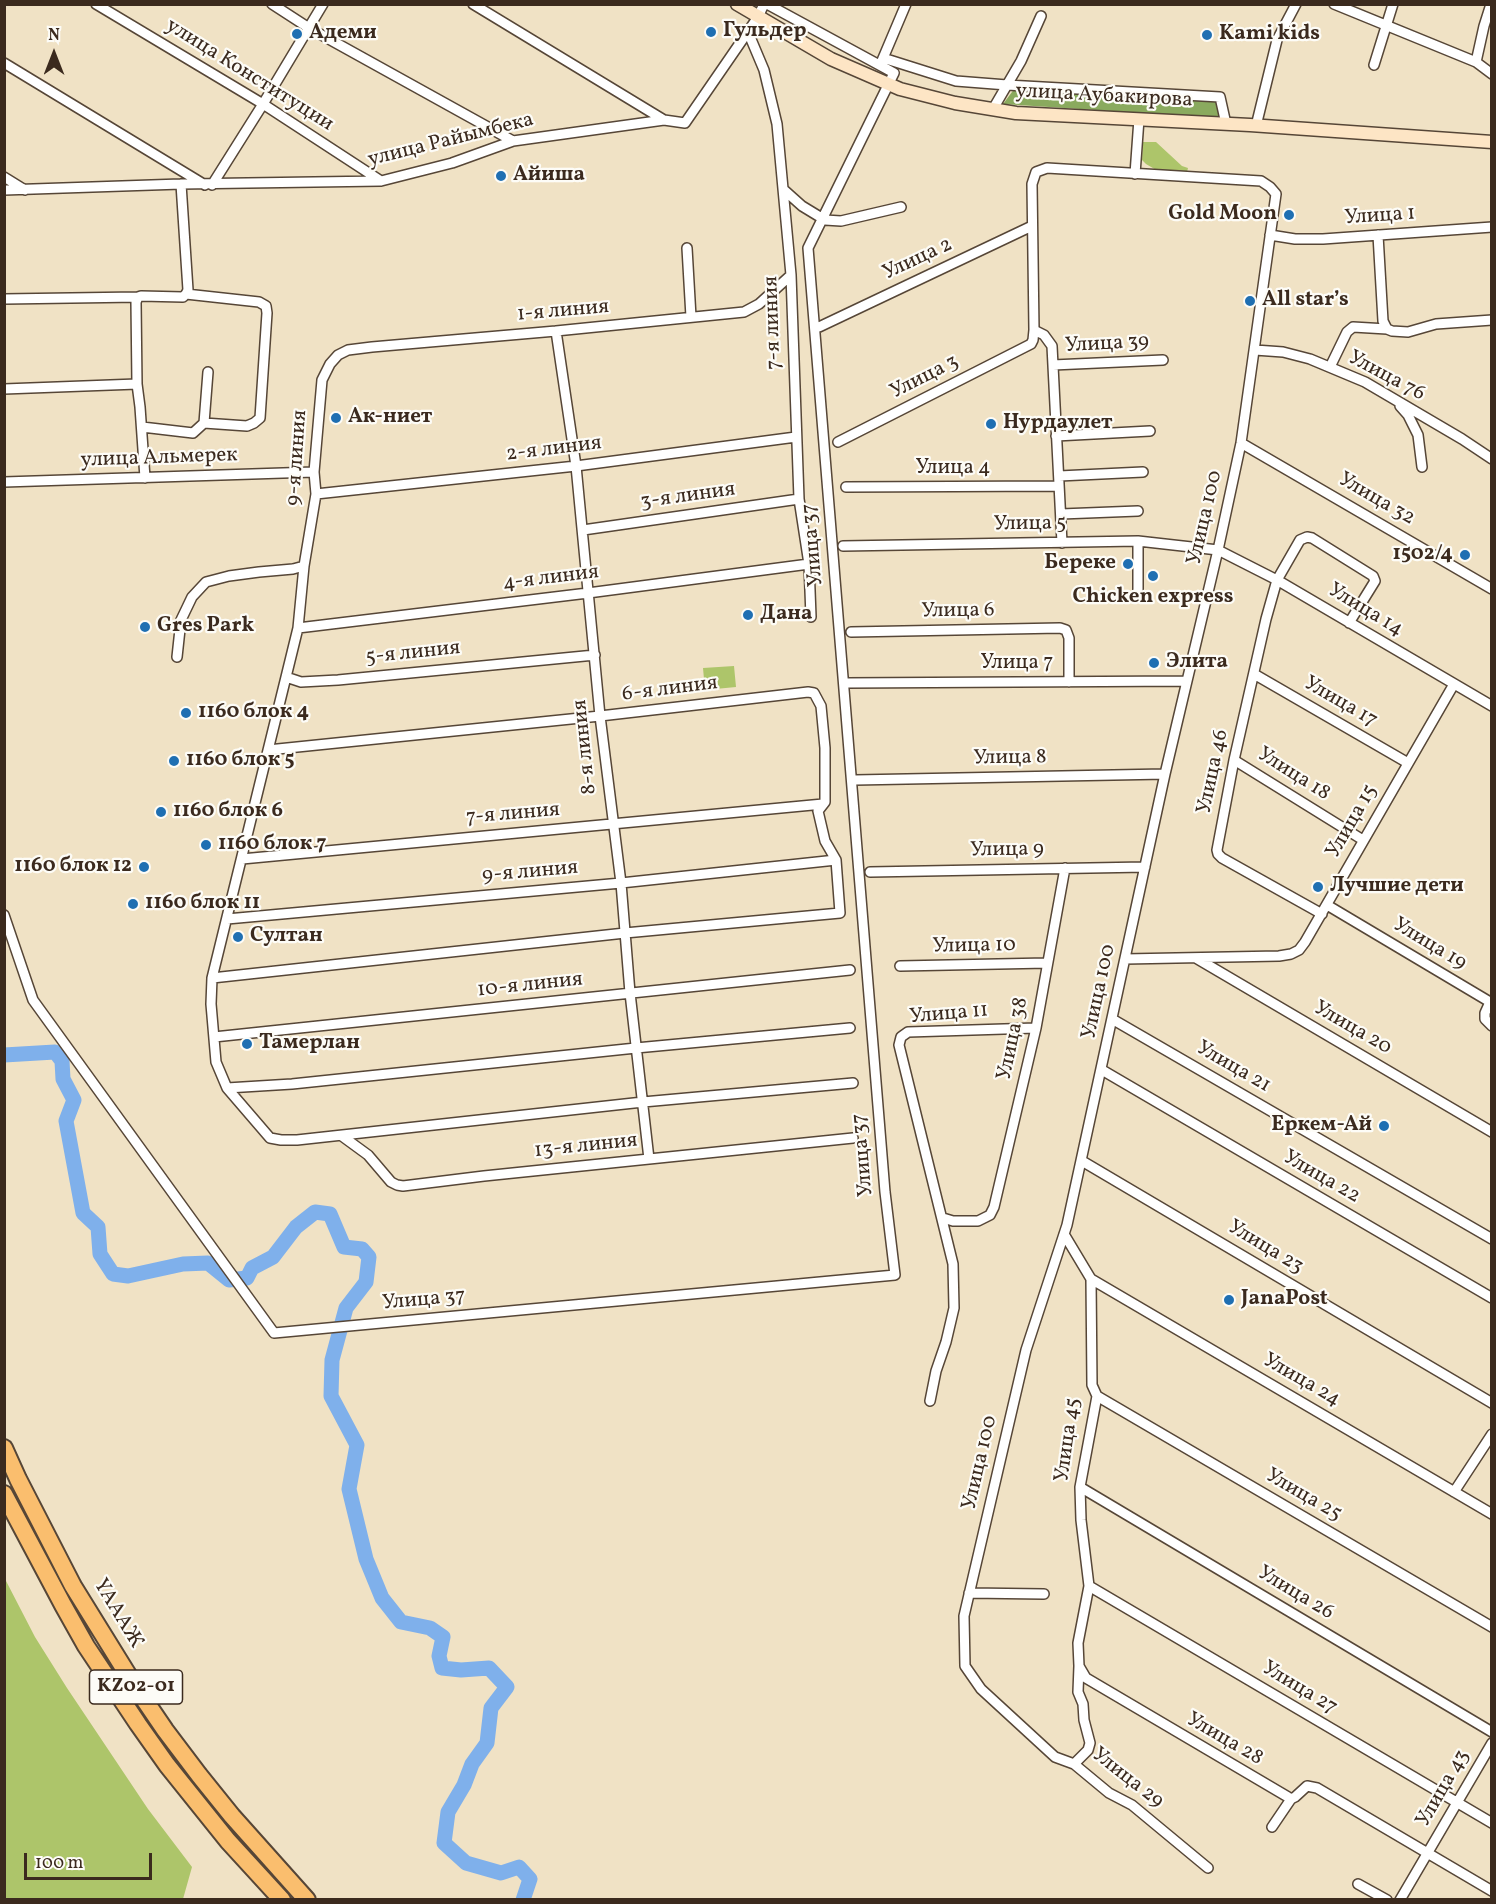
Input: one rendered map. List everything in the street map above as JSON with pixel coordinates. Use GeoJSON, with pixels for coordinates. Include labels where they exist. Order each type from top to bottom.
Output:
{"type":"FeatureCollection","features":[{"type":"Feature","properties":{"kind":"highway","name":"ҮАААЖ"},"geometry":{"type":"LineString","coordinates":[[4,1448],[73,1586],[133,1683],[165,1730],[232,1816],[307,1899]]}},
{"type":"Feature","properties":{"kind":"highway","name":"ҮАААЖ"},"geometry":{"type":"LineString","coordinates":[[4,1494],[63,1605],[107,1680],[167,1765],[228,1841],[282,1899]]}},
{"type":"Feature","properties":{"kind":"main road","name":"улица Аубакирова"},"geometry":{"type":"LineString","coordinates":[[737,4],[831,59],[875,79],[900,89],[955,103],[1016,113],[1226,124],[1491,142]]}},
{"type":"Feature","properties":{"kind":"street","name":"улица Конституции"},"geometry":{"type":"LineString","coordinates":[[96,4],[263,104],[381,181]]}},
{"type":"Feature","properties":{"kind":"street"},"geometry":{"type":"LineString","coordinates":[[272,4],[309,28],[513,141]]}},
{"type":"Feature","properties":{"kind":"street"},"geometry":{"type":"LineString","coordinates":[[4,63],[209,185],[263,104],[322,4]]}},
{"type":"Feature","properties":{"kind":"street"},"geometry":{"type":"LineString","coordinates":[[473,4],[664,120]]}},
{"type":"Feature","properties":{"kind":"street","name":"улица Райымбека"},"geometry":{"type":"LineString","coordinates":[[4,190],[381,181],[452,163],[513,141],[664,120],[685,123],[766,4]]}},
{"type":"Feature","properties":{"kind":"street","name":"Улица 37"},"geometry":{"type":"LineString","coordinates":[[4,915],[33,1000],[274,1333],[895,1275],[884,1180],[807,248],[894,73],[766,4]]}},
{"type":"Feature","properties":{"kind":"street"},"geometry":{"type":"LineString","coordinates":[[875,79],[906,4]]}},
{"type":"Feature","properties":{"kind":"street"},"geometry":{"type":"LineString","coordinates":[[1256,126],[1277,40],[1296,4]]}},
{"type":"Feature","properties":{"kind":"street"},"geometry":{"type":"LineString","coordinates":[[1334,4],[1476,62],[1491,74]]}},
{"type":"Feature","properties":{"kind":"street"},"geometry":{"type":"LineString","coordinates":[[1374,65],[1393,4]]}},
{"type":"Feature","properties":{"kind":"street"},"geometry":{"type":"LineString","coordinates":[[1476,62],[1491,4]]}},
{"type":"Feature","properties":{"kind":"street"},"geometry":{"type":"LineString","coordinates":[[993,109],[1021,61],[1041,16]]}},
{"type":"Feature","properties":{"kind":"street","name":"7-я линия"},"geometry":{"type":"LineString","coordinates":[[748,32],[764,70],[777,124],[791,275],[799,499],[808,564],[812,617]]}},
{"type":"Feature","properties":{"kind":"street"},"geometry":{"type":"LineString","coordinates":[[883,58],[956,81],[1220,97],[1226,124]]}},
{"type":"Feature","properties":{"kind":"street"},"geometry":{"type":"LineString","coordinates":[[1062,543],[1050,342],[1044,335],[1034,330],[1032,184],[1036,172],[1047,168],[1135,174],[1139,119]]}},
{"type":"Feature","properties":{"kind":"street","name":"Улица 100"},"geometry":{"type":"LineString","coordinates":[[1074,1764],[1055,1757],[981,1689],[964,1666],[964,1616],[1026,1350],[1065,1234],[1165,774],[1218,550],[1241,443],[1276,194],[1261,181],[1135,174]]}},
{"type":"Feature","properties":{"kind":"street"},"geometry":{"type":"LineString","coordinates":[[4,177],[25,190]]}},
{"type":"Feature","properties":{"kind":"street"},"geometry":{"type":"LineString","coordinates":[[181,184],[188,290],[186,294]]}},
{"type":"Feature","properties":{"kind":"street"},"geometry":{"type":"LineString","coordinates":[[783,189],[802,206],[825,220],[841,221],[901,207]]}},
{"type":"Feature","properties":{"kind":"street","name":"Улица 2"},"geometry":{"type":"LineString","coordinates":[[819,327],[1032,226]]}},
{"type":"Feature","properties":{"kind":"street","name":"Улица 1"},"geometry":{"type":"LineString","coordinates":[[1270,235],[1295,239],[1491,226]]}},
{"type":"Feature","properties":{"kind":"street"},"geometry":{"type":"LineString","coordinates":[[1378,235],[1383,321],[1387,329]]}},
{"type":"Feature","properties":{"kind":"street"},"geometry":{"type":"LineString","coordinates":[[687,248],[691,317]]}},
{"type":"Feature","properties":{"kind":"street","name":"1-я линия"},"geometry":{"type":"LineString","coordinates":[[330,364],[338,355],[348,350],[744,312],[759,304],[791,275]]}},
{"type":"Feature","properties":{"kind":"street"},"geometry":{"type":"LineString","coordinates":[[4,299],[146,295],[183,297],[186,294],[259,302],[266,306],[260,418],[247,426],[204,423]]}},
{"type":"Feature","properties":{"kind":"street"},"geometry":{"type":"LineString","coordinates":[[138,297],[136,302],[137,384],[145,478]]}},
{"type":"Feature","properties":{"kind":"street"},"geometry":{"type":"LineString","coordinates":[[1330,367],[1347,332],[1353,327],[1408,332],[1436,324],[1491,320]]}},
{"type":"Feature","properties":{"kind":"street","name":"Улица 3"},"geometry":{"type":"LineString","coordinates":[[838,442],[1028,346],[1033,340],[1034,330]]}},
{"type":"Feature","properties":{"kind":"street","name":"8-я линия"},"geometry":{"type":"LineString","coordinates":[[556,331],[576,466],[600,716],[621,883],[630,993],[649,1159]]}},
{"type":"Feature","properties":{"kind":"street","name":"Улица 76"},"geometry":{"type":"LineString","coordinates":[[1255,350],[1283,351],[1310,359],[1365,382],[1462,439],[1491,459]]}},
{"type":"Feature","properties":{"kind":"street","name":"Улица 39"},"geometry":{"type":"LineString","coordinates":[[1053,365],[1163,360]]}},
{"type":"Feature","properties":{"kind":"street","name":"9-я линия"},"geometry":{"type":"LineString","coordinates":[[298,628],[304,566],[316,494],[314,472],[322,380],[330,364]]}},
{"type":"Feature","properties":{"kind":"street"},"geometry":{"type":"LineString","coordinates":[[142,427],[193,433],[204,423],[208,372]]}},
{"type":"Feature","properties":{"kind":"street"},"geometry":{"type":"LineString","coordinates":[[4,389],[137,384]]}},
{"type":"Feature","properties":{"kind":"street"},"geometry":{"type":"LineString","coordinates":[[1393,399],[1408,415],[1418,435],[1422,467]]}},
{"type":"Feature","properties":{"kind":"street"},"geometry":{"type":"LineString","coordinates":[[1056,436],[1150,431]]}},
{"type":"Feature","properties":{"kind":"street","name":"2-я линия"},"geometry":{"type":"LineString","coordinates":[[316,494],[576,466],[796,437]]}},
{"type":"Feature","properties":{"kind":"street","name":"Улица 32"},"geometry":{"type":"LineString","coordinates":[[1241,443],[1491,590]]}},
{"type":"Feature","properties":{"kind":"street","name":"улица Альмерек"},"geometry":{"type":"LineString","coordinates":[[4,482],[314,472]]}},
{"type":"Feature","properties":{"kind":"street","name":"Улица 4"},"geometry":{"type":"LineString","coordinates":[[846,487],[1059,481],[1143,472]]}},
{"type":"Feature","properties":{"kind":"street","name":"3-я линия"},"geometry":{"type":"LineString","coordinates":[[583,530],[799,499]]}},
{"type":"Feature","properties":{"kind":"street"},"geometry":{"type":"LineString","coordinates":[[1061,514],[1138,511]]}},
{"type":"Feature","properties":{"kind":"street","name":"Улица 46"},"geometry":{"type":"LineString","coordinates":[[1324,909],[1222,858],[1217,850],[1234,760],[1266,619],[1277,580],[1300,540],[1307,537],[1312,538],[1373,576],[1375,581],[1349,623]]}},
{"type":"Feature","properties":{"kind":"street"},"geometry":{"type":"LineString","coordinates":[[1138,541],[1138,592]]}},
{"type":"Feature","properties":{"kind":"street","name":"Улица 5"},"geometry":{"type":"LineString","coordinates":[[843,546],[1138,541],[1218,550]]}},
{"type":"Feature","properties":{"kind":"street","name":"Улица 14"},"geometry":{"type":"LineString","coordinates":[[1218,550],[1277,580],[1491,706]]}},
{"type":"Feature","properties":{"kind":"street","name":"4-я линия"},"geometry":{"type":"LineString","coordinates":[[298,628],[808,564]]}},
{"type":"Feature","properties":{"kind":"street"},"geometry":{"type":"LineString","coordinates":[[177,657],[181,620],[192,597],[206,582],[229,576],[304,566]]}},
{"type":"Feature","properties":{"kind":"street"},"geometry":{"type":"LineString","coordinates":[[298,628],[212,978],[211,1004],[216,1062],[227,1088],[270,1138],[297,1140],[342,1136],[643,1102],[853,1083]]}},
{"type":"Feature","properties":{"kind":"street","name":"Улица 6"},"geometry":{"type":"LineString","coordinates":[[851,632],[1060,628],[1066,630],[1069,638],[1069,682]]}},
{"type":"Feature","properties":{"kind":"street","name":"5-я линия"},"geometry":{"type":"LineString","coordinates":[[286,677],[301,682],[338,680],[595,655]]}},
{"type":"Feature","properties":{"kind":"street","name":"Улица 17"},"geometry":{"type":"LineString","coordinates":[[1254,674],[1408,763]]}},
{"type":"Feature","properties":{"kind":"street","name":"Улица 7"},"geometry":{"type":"LineString","coordinates":[[847,683],[1187,681]]}},
{"type":"Feature","properties":{"kind":"street","name":"Улица 15"},"geometry":{"type":"LineString","coordinates":[[1125,959],[1291,954],[1299,950],[1454,684]]}},
{"type":"Feature","properties":{"kind":"street","name":"6-я линия"},"geometry":{"type":"LineString","coordinates":[[268,750],[814,693],[821,706],[825,748],[825,802],[818,811],[825,841],[836,860],[840,913],[625,933]]}},
{"type":"Feature","properties":{"kind":"street","name":"Улица 18"},"geometry":{"type":"LineString","coordinates":[[1234,760],[1363,840]]}},
{"type":"Feature","properties":{"kind":"street","name":"Улица 8"},"geometry":{"type":"LineString","coordinates":[[855,780],[1165,774]]}},
{"type":"Feature","properties":{"kind":"street","name":"7-я линия"},"geometry":{"type":"LineString","coordinates":[[242,859],[823,804]]}},
{"type":"Feature","properties":{"kind":"street","name":"9-я линия"},"geometry":{"type":"LineString","coordinates":[[227,919],[621,883],[836,860]]}},
{"type":"Feature","properties":{"kind":"street","name":"Улица 9"},"geometry":{"type":"LineString","coordinates":[[870,872],[1145,867]]}},
{"type":"Feature","properties":{"kind":"street","name":"Улица 38"},"geometry":{"type":"LineString","coordinates":[[943,1218],[953,1221],[978,1221],[990,1215],[994,1207],[1036,1028],[1065,868]]}},
{"type":"Feature","properties":{"kind":"street","name":"Улица 19"},"geometry":{"type":"LineString","coordinates":[[1324,909],[1491,1000],[1485,1013],[1485,1019],[1491,1026]]}},
{"type":"Feature","properties":{"kind":"street"},"geometry":{"type":"LineString","coordinates":[[212,978],[625,933]]}},
{"type":"Feature","properties":{"kind":"street","name":"Улица 20"},"geometry":{"type":"LineString","coordinates":[[1195,957],[1491,1132]]}},
{"type":"Feature","properties":{"kind":"street","name":"Улица 10"},"geometry":{"type":"LineString","coordinates":[[900,966],[1047,963]]}},
{"type":"Feature","properties":{"kind":"street","name":"10-я линия"},"geometry":{"type":"LineString","coordinates":[[214,1036],[850,970]]}},
{"type":"Feature","properties":{"kind":"street","name":"Улица 21"},"geometry":{"type":"LineString","coordinates":[[1112,1019],[1491,1239]]}},
{"type":"Feature","properties":{"kind":"street"},"geometry":{"type":"LineString","coordinates":[[227,1088],[292,1084],[850,1028]]}},
{"type":"Feature","properties":{"kind":"street","name":"Улица 11"},"geometry":{"type":"LineString","coordinates":[[943,1218],[939,1211],[899,1045],[901,1037],[908,1032],[1036,1028]]}},
{"type":"Feature","properties":{"kind":"street","name":"Улица 22"},"geometry":{"type":"LineString","coordinates":[[1102,1070],[1491,1298]]}},
{"type":"Feature","properties":{"kind":"street","name":"13-я линия"},"geometry":{"type":"LineString","coordinates":[[342,1136],[368,1155],[391,1182],[397,1185],[853,1138]]}},
{"type":"Feature","properties":{"kind":"street","name":"Улица 23"},"geometry":{"type":"LineString","coordinates":[[1082,1161],[1491,1403]]}},
{"type":"Feature","properties":{"kind":"street"},"geometry":{"type":"LineString","coordinates":[[930,1401],[954,1308],[953,1264],[943,1218]]}},
{"type":"Feature","properties":{"kind":"street","name":"Улица 45"},"geometry":{"type":"LineString","coordinates":[[1065,1234],[1091,1279],[1092,1385],[1097,1396],[1080,1487],[1081,1520],[1089,1586]]}},
{"type":"Feature","properties":{"kind":"street","name":"Улица 24"},"geometry":{"type":"LineString","coordinates":[[1091,1279],[1491,1514]]}},
{"type":"Feature","properties":{"kind":"street","name":"Улица 25"},"geometry":{"type":"LineString","coordinates":[[1097,1396],[1491,1627]]}},
{"type":"Feature","properties":{"kind":"street"},"geometry":{"type":"LineString","coordinates":[[1454,1492],[1491,1434]]}},
{"type":"Feature","properties":{"kind":"street","name":"Улица 26"},"geometry":{"type":"LineString","coordinates":[[1080,1487],[1491,1731]]}},
{"type":"Feature","properties":{"kind":"street"},"geometry":{"type":"LineString","coordinates":[[1079,1666],[1078,1643],[1089,1586]]}},
{"type":"Feature","properties":{"kind":"street","name":"Улица 27"},"geometry":{"type":"LineString","coordinates":[[1089,1586],[1491,1823]]}},
{"type":"Feature","properties":{"kind":"street"},"geometry":{"type":"LineString","coordinates":[[969,1593],[1044,1594]]}},
{"type":"Feature","properties":{"kind":"street","name":"Улица 29"},"geometry":{"type":"LineString","coordinates":[[1079,1666],[1078,1692],[1083,1704],[1084,1720],[1090,1743],[1088,1750],[1074,1764],[1109,1793],[1132,1805],[1208,1868]]}},
{"type":"Feature","properties":{"kind":"street","name":"Улица 28"},"geometry":{"type":"LineString","coordinates":[[1079,1666],[1086,1678],[1183,1737],[1291,1798]]}},
{"type":"Feature","properties":{"kind":"street","name":"Улица 43"},"geometry":{"type":"LineString","coordinates":[[1400,1899],[1491,1743]]}},
{"type":"Feature","properties":{"kind":"street"},"geometry":{"type":"LineString","coordinates":[[1272,1827],[1291,1798],[1307,1786],[1312,1786],[1491,1891]]}},
{"type":"Feature","properties":{"kind":"street"},"geometry":{"type":"LineString","coordinates":[[1358,1884],[1387,1899]]}},
{"type":"Feature","properties":{"kind":"green space"},"geometry":{"type":"Polygon","coordinates":[[[1015,88],[1218,101],[1218,118],[1003,104],[1015,88]]]}},
{"type":"Feature","properties":{"kind":"green space"},"geometry":{"type":"Polygon","coordinates":[[[1143,142],[1156,142],[1182,166],[1188,168],[1187,172],[1158,171],[1146,164],[1142,160],[1143,142]]]}},
{"type":"Feature","properties":{"kind":"green space"},"geometry":{"type":"Polygon","coordinates":[[[734,666],[736,687],[705,690],[703,668],[734,666]]]}},
{"type":"Feature","properties":{"kind":"green space"},"geometry":{"type":"Polygon","coordinates":[[[5,1579],[35,1637],[67,1688],[148,1809],[192,1867],[183,1899],[5,1899],[5,1579]]]}},
{"type":"Feature","properties":{"kind":"waterway"},"geometry":{"type":"LineString","coordinates":[[4,1055],[55,1052],[62,1061],[63,1079],[74,1100],[66,1121],[83,1213],[98,1227],[100,1254],[113,1274],[128,1276],[183,1264],[208,1263],[229,1280],[247,1278],[252,1268],[273,1257],[296,1227],[315,1212],[330,1214],[344,1247],[362,1249],[369,1257],[366,1282],[346,1308],[332,1360],[331,1396],[357,1445],[349,1489],[366,1559],[382,1598],[401,1622],[430,1628],[443,1637],[439,1656],[442,1668],[461,1670],[489,1668],[507,1687],[491,1708],[487,1743],[472,1764],[464,1785],[448,1812],[444,1843],[466,1863],[501,1873],[519,1867],[530,1879],[523,1900]]}},
{"type":"Feature","properties":{"kind":"place","name":"Гульдер"},"geometry":{"type":"Point","coordinates":[711,32]}},
{"type":"Feature","properties":{"kind":"place","name":"Адеми"},"geometry":{"type":"Point","coordinates":[297,34]}},
{"type":"Feature","properties":{"kind":"place","name":"Kami kids"},"geometry":{"type":"Point","coordinates":[1207,35]}},
{"type":"Feature","properties":{"kind":"place","name":"Айиша"},"geometry":{"type":"Point","coordinates":[501,176]}},
{"type":"Feature","properties":{"kind":"place","name":"Gold Moon"},"geometry":{"type":"Point","coordinates":[1289,215]}},
{"type":"Feature","properties":{"kind":"place","name":"All star’s"},"geometry":{"type":"Point","coordinates":[1250,301]}},
{"type":"Feature","properties":{"kind":"place","name":"Ак-ниет"},"geometry":{"type":"Point","coordinates":[336,418]}},
{"type":"Feature","properties":{"kind":"place","name":"Нурдаулет"},"geometry":{"type":"Point","coordinates":[991,424]}},
{"type":"Feature","properties":{"kind":"place","name":"1502/4"},"geometry":{"type":"Point","coordinates":[1465,555]}},
{"type":"Feature","properties":{"kind":"place","name":"Береке"},"geometry":{"type":"Point","coordinates":[1128,564]}},
{"type":"Feature","properties":{"kind":"place","name":"Chicken express"},"geometry":{"type":"Point","coordinates":[1153,576]}},
{"type":"Feature","properties":{"kind":"place","name":"Дана"},"geometry":{"type":"Point","coordinates":[748,615]}},
{"type":"Feature","properties":{"kind":"place","name":"Gres Park"},"geometry":{"type":"Point","coordinates":[145,627]}},
{"type":"Feature","properties":{"kind":"place","name":"Элита"},"geometry":{"type":"Point","coordinates":[1154,663]}},
{"type":"Feature","properties":{"kind":"place","name":"1160 блок 4"},"geometry":{"type":"Point","coordinates":[186,713]}},
{"type":"Feature","properties":{"kind":"place","name":"1160 блок 5"},"geometry":{"type":"Point","coordinates":[174,761]}},
{"type":"Feature","properties":{"kind":"place","name":"1160 блок 6"},"geometry":{"type":"Point","coordinates":[161,812]}},
{"type":"Feature","properties":{"kind":"place","name":"1160 блок 7"},"geometry":{"type":"Point","coordinates":[206,845]}},
{"type":"Feature","properties":{"kind":"place","name":"1160 блок 12"},"geometry":{"type":"Point","coordinates":[144,867]}},
{"type":"Feature","properties":{"kind":"place","name":"Лучшие дети"},"geometry":{"type":"Point","coordinates":[1318,887]}},
{"type":"Feature","properties":{"kind":"place","name":"1160 блок 11"},"geometry":{"type":"Point","coordinates":[133,904]}},
{"type":"Feature","properties":{"kind":"place","name":"Султан"},"geometry":{"type":"Point","coordinates":[238,937]}},
{"type":"Feature","properties":{"kind":"place","name":"Тамерлан"},"geometry":{"type":"Point","coordinates":[247,1044]}},
{"type":"Feature","properties":{"kind":"place","name":"Еркем-Ай"},"geometry":{"type":"Point","coordinates":[1384,1126]}},
{"type":"Feature","properties":{"kind":"place","name":"JanaPost"},"geometry":{"type":"Point","coordinates":[1229,1300]}}]}
